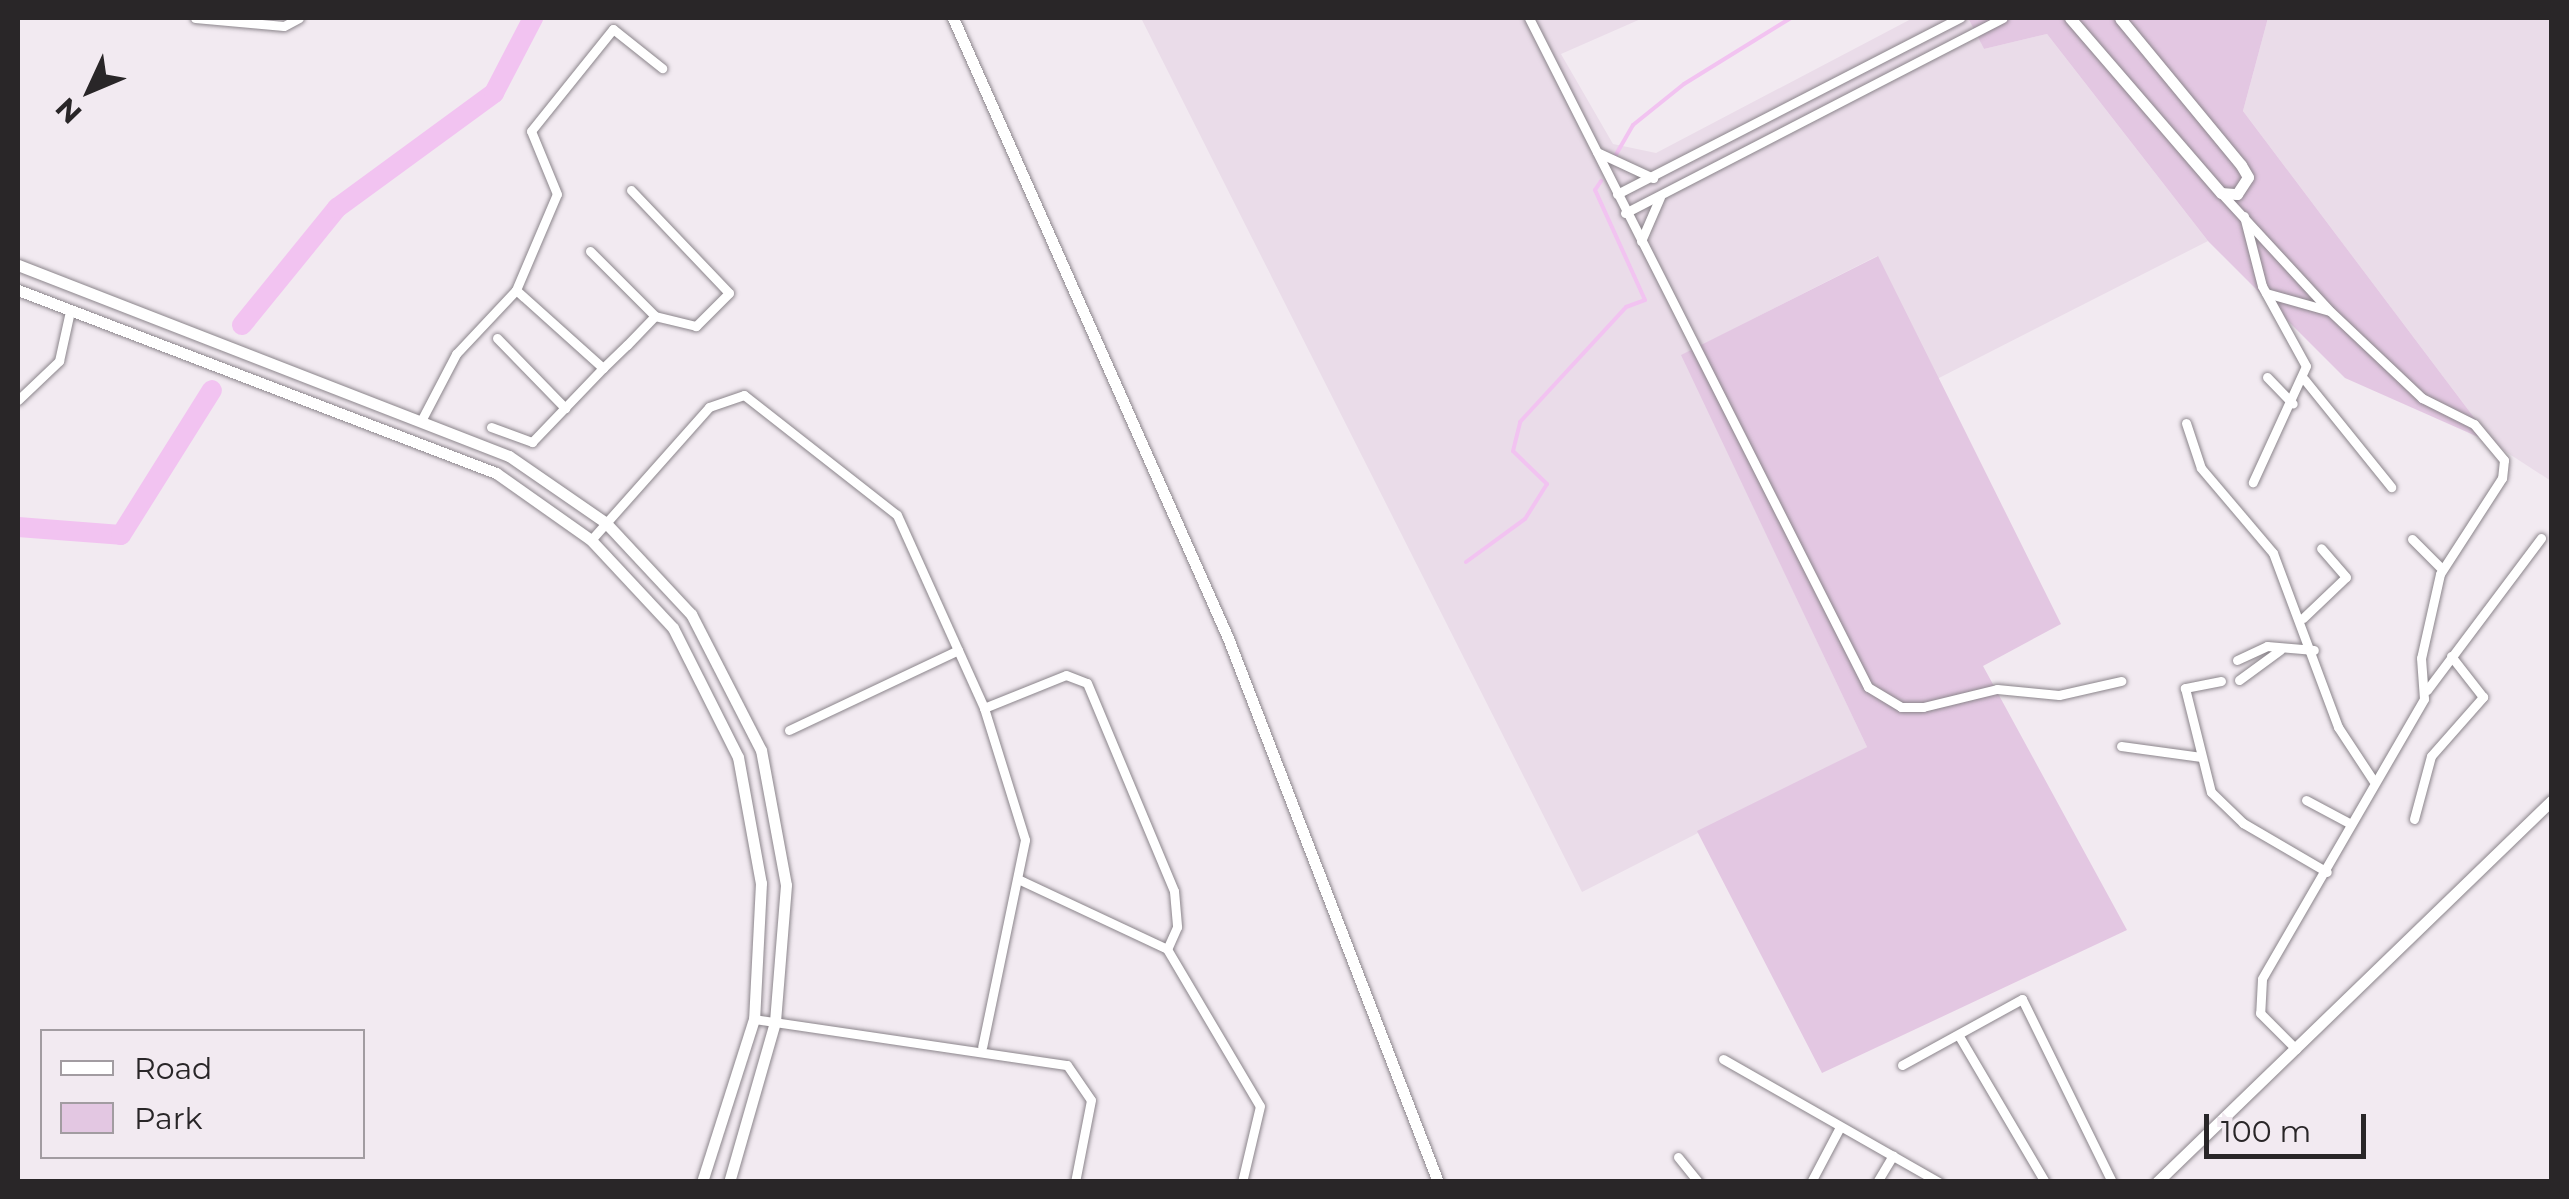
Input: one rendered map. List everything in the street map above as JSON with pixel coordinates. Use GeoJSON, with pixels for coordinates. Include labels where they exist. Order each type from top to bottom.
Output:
{"type":"FeatureCollection","features":[{"type":"Feature","properties":{"kind":"street"},"geometry":{"type":"LineString","coordinates":[[195,18],[284,26],[298,18]]}},
{"type":"Feature","properties":{"kind":"street"},"geometry":{"type":"LineString","coordinates":[[953,18],[1228,638],[1438,1182]]}},
{"type":"Feature","properties":{"kind":"street"},"geometry":{"type":"LineString","coordinates":[[1530,18],[1625,213],[1868,687],[1901,707],[1923,707],[1997,689],[2059,695],[2121,681]]}},
{"type":"Feature","properties":{"kind":"street"},"geometry":{"type":"LineString","coordinates":[[1617,194],[1960,18]]}},
{"type":"Feature","properties":{"kind":"street"},"geometry":{"type":"LineString","coordinates":[[1625,213],[2003,18]]}},
{"type":"Feature","properties":{"kind":"street"},"geometry":{"type":"LineString","coordinates":[[2070,18],[2221,193],[2330,311],[2422,398],[2474,424],[2504,460],[2502,478],[2442,569],[2421,658],[2427,690]]}},
{"type":"Feature","properties":{"kind":"street"},"geometry":{"type":"LineString","coordinates":[[2120,18],[2248,177],[2237,194],[2221,193]]}},
{"type":"Feature","properties":{"kind":"street"},"geometry":{"type":"LineString","coordinates":[[420,421],[456,354],[516,290],[557,194],[531,130],[613,30],[662,68]]}},
{"type":"Feature","properties":{"kind":"street"},"geometry":{"type":"LineString","coordinates":[[1596,151],[1653,178]]}},
{"type":"Feature","properties":{"kind":"street"},"geometry":{"type":"LineString","coordinates":[[590,252],[655,316],[696,326],[729,292],[631,190]]}},
{"type":"Feature","properties":{"kind":"street"},"geometry":{"type":"LineString","coordinates":[[1641,244],[1662,194]]}},
{"type":"Feature","properties":{"kind":"street"},"geometry":{"type":"LineString","coordinates":[[2244,216],[2266,293],[2306,366],[2304,380],[2254,482]]}},
{"type":"Feature","properties":{"kind":"street"},"geometry":{"type":"LineString","coordinates":[[18,265],[509,456],[606,524],[692,614],[761,750],[786,884],[776,1022],[729,1182]]}},
{"type":"Feature","properties":{"kind":"street"},"geometry":{"type":"LineString","coordinates":[[18,290],[496,473],[591,540],[673,628],[738,757],[761,883],[754,1019],[702,1182]]}},
{"type":"Feature","properties":{"kind":"street"},"geometry":{"type":"LineString","coordinates":[[516,290],[603,368]]}},
{"type":"Feature","properties":{"kind":"street"},"geometry":{"type":"LineString","coordinates":[[2266,293],[2330,311]]}},
{"type":"Feature","properties":{"kind":"street"},"geometry":{"type":"LineString","coordinates":[[18,400],[59,361],[70,311]]}},
{"type":"Feature","properties":{"kind":"street"},"geometry":{"type":"LineString","coordinates":[[491,428],[532,442],[655,316]]}},
{"type":"Feature","properties":{"kind":"street"},"geometry":{"type":"LineString","coordinates":[[497,338],[565,408]]}},
{"type":"Feature","properties":{"kind":"street"},"geometry":{"type":"LineString","coordinates":[[2267,378],[2293,404]]}},
{"type":"Feature","properties":{"kind":"street"},"geometry":{"type":"LineString","coordinates":[[2304,380],[2392,487]]}},
{"type":"Feature","properties":{"kind":"street"},"geometry":{"type":"LineString","coordinates":[[591,540],[709,407],[744,395],[897,514],[984,708],[1020,812],[1020,880],[982,1047]]}},
{"type":"Feature","properties":{"kind":"street"},"geometry":{"type":"LineString","coordinates":[[2186,423],[2202,468],[2244,509],[2303,618],[2338,727],[2373,780]]}},
{"type":"Feature","properties":{"kind":"street"},"geometry":{"type":"LineString","coordinates":[[2412,538],[2442,569]]}},
{"type":"Feature","properties":{"kind":"street"},"geometry":{"type":"LineString","coordinates":[[2296,1049],[2260,1013],[2257,993],[2373,780],[2427,690],[2541,538]]}},
{"type":"Feature","properties":{"kind":"street"},"geometry":{"type":"LineString","coordinates":[[2303,618],[2346,577],[2321,548]]}},
{"type":"Feature","properties":{"kind":"street"},"geometry":{"type":"LineString","coordinates":[[2237,660],[2267,646],[2314,650]]}},
{"type":"Feature","properties":{"kind":"street"},"geometry":{"type":"LineString","coordinates":[[789,730],[958,650]]}},
{"type":"Feature","properties":{"kind":"street"},"geometry":{"type":"LineString","coordinates":[[2240,680],[2280,650]]}},
{"type":"Feature","properties":{"kind":"street"},"geometry":{"type":"LineString","coordinates":[[2414,819],[2431,756],[2483,697],[2451,656]]}},
{"type":"Feature","properties":{"kind":"street"},"geometry":{"type":"LineString","coordinates":[[984,708],[1066,676],[1087,684],[1174,891],[1177,927],[1167,949]]}},
{"type":"Feature","properties":{"kind":"street"},"geometry":{"type":"LineString","coordinates":[[2222,681],[2185,688],[2211,792],[2231,815],[2326,872]]}},
{"type":"Feature","properties":{"kind":"street"},"geometry":{"type":"LineString","coordinates":[[2121,746],[2201,756]]}},
{"type":"Feature","properties":{"kind":"street"},"geometry":{"type":"LineString","coordinates":[[2306,800],[2351,824]]}},
{"type":"Feature","properties":{"kind":"street"},"geometry":{"type":"LineString","coordinates":[[2157,1182],[2552,800]]}},
{"type":"Feature","properties":{"kind":"street"},"geometry":{"type":"LineString","coordinates":[[1020,880],[1167,949],[1260,1106],[1242,1182]]}},
{"type":"Feature","properties":{"kind":"street"},"geometry":{"type":"LineString","coordinates":[[1902,1065],[2022,999],[2112,1182]]}},
{"type":"Feature","properties":{"kind":"street"},"geometry":{"type":"LineString","coordinates":[[754,1019],[1049,1058],[1082,1080],[1091,1122],[1076,1182]]}},
{"type":"Feature","properties":{"kind":"street"},"geometry":{"type":"LineString","coordinates":[[1959,1036],[2045,1182]]}},
{"type":"Feature","properties":{"kind":"street"},"geometry":{"type":"LineString","coordinates":[[1723,1058],[1939,1182]]}},
{"type":"Feature","properties":{"kind":"street"},"geometry":{"type":"LineString","coordinates":[[1811,1182],[1840,1127]]}},
{"type":"Feature","properties":{"kind":"street"},"geometry":{"type":"LineString","coordinates":[[1877,1182],[1893,1155]]}},
{"type":"Feature","properties":{"kind":"street"},"geometry":{"type":"LineString","coordinates":[[1678,1157],[1698,1182]]}},
{"type":"Feature","properties":{"kind":"shaded area"},"geometry":{"type":"Polygon","coordinates":[[[1141,18],[1643,18],[1561,54],[1613,144],[1656,153],[1913,18],[1968,18],[1984,49],[2047,34],[2208,241],[1937,379],[1877,256],[1682,355],[1867,747],[1582,892],[1141,18]]]}},
{"type":"Feature","properties":{"kind":"shaded area"},"geometry":{"type":"Polygon","coordinates":[[[2268,18],[2551,18],[2551,481],[2494,444],[2243,111],[2268,18]]]}},
{"type":"Feature","properties":{"kind":"green space"},"geometry":{"type":"Polygon","coordinates":[[[1968,18],[2268,18],[2243,111],[2494,444],[2345,378],[2208,241],[2047,34],[1984,49],[1968,18]]]}},
{"type":"Feature","properties":{"kind":"green space"},"geometry":{"type":"Polygon","coordinates":[[[1878,256],[2061,624],[1983,666],[2127,930],[1822,1073],[1697,831],[1867,747],[1681,355],[1878,256]]]}},
{"type":"Feature","properties":{"kind":"waterway"},"geometry":{"type":"LineString","coordinates":[[242,325],[337,208],[494,93],[533,18]]}},
{"type":"Feature","properties":{"kind":"waterway"},"geometry":{"type":"LineString","coordinates":[[1614,158],[1633,125],[1684,84],[1791,18]]}},
{"type":"Feature","properties":{"kind":"waterway"},"geometry":{"type":"LineString","coordinates":[[1466,562],[1525,519],[1547,484],[1513,451],[1520,422],[1626,307],[1645,300],[1595,190],[1601,181]]}},
{"type":"Feature","properties":{"kind":"waterway"},"geometry":{"type":"LineString","coordinates":[[18,527],[121,535],[212,390]]}}]}
